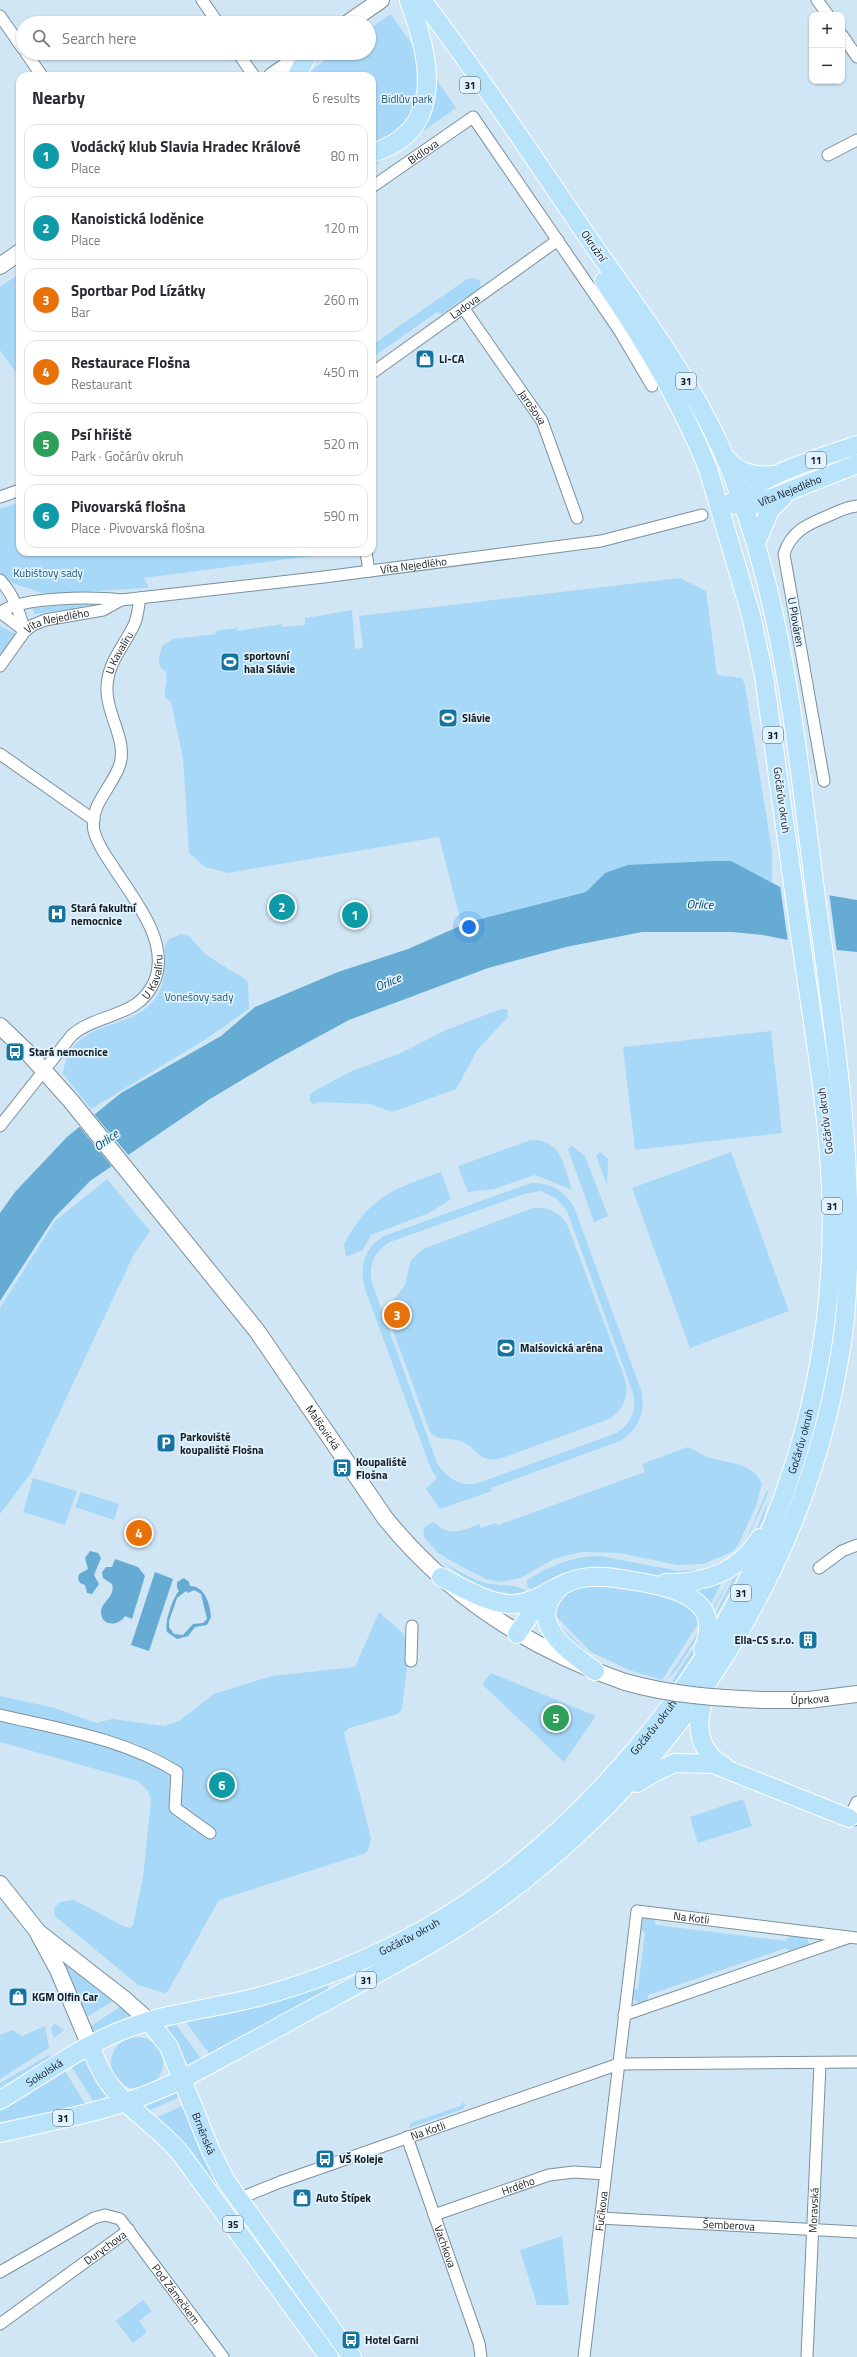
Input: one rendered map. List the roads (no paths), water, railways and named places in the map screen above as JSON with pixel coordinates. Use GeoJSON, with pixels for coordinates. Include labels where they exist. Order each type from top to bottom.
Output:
{"type":"FeatureCollection","features":[{"type":"Feature","properties":{"kind":"main road"},"geometry":{"type":"LineString","coordinates":[[376,151],[390,146],[410,129],[417,118],[426,95],[428,72],[425,49],[413,0]]}},
{"type":"Feature","properties":{"kind":"main road","name":"Okružní"},"geometry":{"type":"LineString","coordinates":[[413,0],[678,367],[705,416],[725,457],[740,501]]}},
{"type":"Feature","properties":{"kind":"main road"},"geometry":{"type":"LineString","coordinates":[[299,72],[305,60]]}},
{"type":"Feature","properties":{"kind":"main road","name":"Okružní"},"geometry":{"type":"LineString","coordinates":[[534,169],[650,355],[684,414],[708,469]]}},
{"type":"Feature","properties":{"kind":"main road","name":"Víta Nejedlého"},"geometry":{"type":"LineString","coordinates":[[740,501],[769,478],[857,445]]}},
{"type":"Feature","properties":{"kind":"main road"},"geometry":{"type":"LineString","coordinates":[[725,457],[736,469],[746,473],[769,478]]}},
{"type":"Feature","properties":{"kind":"main road","name":"Víta Nejedlého"},"geometry":{"type":"LineString","coordinates":[[740,501],[756,504],[857,464]]}},
{"type":"Feature","properties":{"kind":"main road"},"geometry":{"type":"LineString","coordinates":[[708,469],[719,489],[740,501],[728,518],[728,536]]}},
{"type":"Feature","properties":{"kind":"main road","name":"Gočárův okruh"},"geometry":{"type":"LineString","coordinates":[[90,2046],[119,2032],[149,2021],[257,1997],[304,1982],[398,1943],[449,1914],[523,1861],[603,1788],[643,1742],[690,1679],[711,1648],[751,1575],[782,1502],[809,1413],[819,1370],[830,1276],[832,1234],[829,1147],[763,668],[751,615],[708,469]]}},
{"type":"Feature","properties":{"kind":"main road"},"geometry":{"type":"LineString","coordinates":[[756,543],[770,510],[789,492]]}},
{"type":"Feature","properties":{"kind":"main road","name":"Gočárův okruh"},"geometry":{"type":"LineString","coordinates":[[126,2102],[183,2079],[414,1953],[463,1924],[540,1867],[618,1796],[681,1722],[716,1671],[777,1560],[797,1511],[813,1464],[838,1362],[844,1321],[854,1222],[847,1131],[785,666],[770,590],[756,543],[740,501]]}},
{"type":"Feature","properties":{"kind":"main road"},"geometry":{"type":"LineString","coordinates":[[639,1582],[687,1583],[715,1576],[727,1570],[741,1561],[754,1547],[782,1502]]}},
{"type":"Feature","properties":{"kind":"main road"},"geometry":{"type":"LineString","coordinates":[[441,1577],[491,1600],[506,1604],[530,1601],[569,1582],[593,1576],[639,1582],[667,1588],[686,1595],[699,1604],[706,1616],[708,1635],[690,1679]]}},
{"type":"Feature","properties":{"kind":"main road"},"geometry":{"type":"LineString","coordinates":[[517,1634],[540,1603],[553,1591],[569,1582]]}},
{"type":"Feature","properties":{"kind":"main road"},"geometry":{"type":"LineString","coordinates":[[569,1582],[558,1590],[548,1604],[546,1612],[547,1623],[558,1641],[595,1671]]}},
{"type":"Feature","properties":{"kind":"main road"},"geometry":{"type":"LineString","coordinates":[[716,1671],[700,1709],[699,1734],[708,1754],[730,1769]]}},
{"type":"Feature","properties":{"kind":"main road"},"geometry":{"type":"LineString","coordinates":[[618,1796],[653,1773],[675,1763],[706,1762],[730,1769],[853,1820]]}},
{"type":"Feature","properties":{"kind":"main road","name":"Brněnská"},"geometry":{"type":"LineString","coordinates":[[149,2021],[169,2047],[219,2168],[238,2199],[352,2357]]}},
{"type":"Feature","properties":{"kind":"main road","name":"Brněnská"},"geometry":{"type":"LineString","coordinates":[[90,2046],[105,2077],[126,2102],[166,2136],[181,2154],[329,2357]]}},
{"type":"Feature","properties":{"kind":"main road","name":"Sokolská"},"geometry":{"type":"LineString","coordinates":[[0,2100],[90,2046]]}},
{"type":"Feature","properties":{"kind":"main road","name":"31"},"geometry":{"type":"LineString","coordinates":[[0,2133],[126,2102]]}},
{"type":"Feature","properties":{"kind":"street"},"geometry":{"type":"LineString","coordinates":[[202,0],[213,16]]}},
{"type":"Feature","properties":{"kind":"street"},"geometry":{"type":"LineString","coordinates":[[358,16],[381,0]]}},
{"type":"Feature","properties":{"kind":"street"},"geometry":{"type":"LineString","coordinates":[[818,0],[826,12]]}},
{"type":"Feature","properties":{"kind":"street"},"geometry":{"type":"LineString","coordinates":[[0,16],[16,39]]}},
{"type":"Feature","properties":{"kind":"street"},"geometry":{"type":"LineString","coordinates":[[845,39],[857,57]]}},
{"type":"Feature","properties":{"kind":"street"},"geometry":{"type":"LineString","coordinates":[[31,60],[39,72]]}},
{"type":"Feature","properties":{"kind":"street"},"geometry":{"type":"LineString","coordinates":[[243,60],[251,72]]}},
{"type":"Feature","properties":{"kind":"street"},"geometry":{"type":"LineString","coordinates":[[278,72],[295,60]]}},
{"type":"Feature","properties":{"kind":"street","name":"Bidlova"},"geometry":{"type":"LineString","coordinates":[[376,184],[473,117],[558,240]]}},
{"type":"Feature","properties":{"kind":"street"},"geometry":{"type":"LineString","coordinates":[[828,155],[857,140]]}},
{"type":"Feature","properties":{"kind":"street"},"geometry":{"type":"LineString","coordinates":[[558,240],[619,330],[652,386]]}},
{"type":"Feature","properties":{"kind":"street","name":"Ladova"},"geometry":{"type":"LineString","coordinates":[[376,370],[464,309],[558,240]]}},
{"type":"Feature","properties":{"kind":"street"},"geometry":{"type":"LineString","coordinates":[[0,266],[16,255]]}},
{"type":"Feature","properties":{"kind":"street","name":"Jarošova"},"geometry":{"type":"LineString","coordinates":[[464,309],[542,422],[577,518]]}},
{"type":"Feature","properties":{"kind":"street"},"geometry":{"type":"LineString","coordinates":[[0,497],[16,491]]}},
{"type":"Feature","properties":{"kind":"street","name":"U Plováren"},"geometry":{"type":"LineString","coordinates":[[824,781],[784,554],[791,538],[804,526],[844,509],[857,506]]}},
{"type":"Feature","properties":{"kind":"street","name":"Víta Nejedlého"},"geometry":{"type":"LineString","coordinates":[[0,612],[17,605],[30,602],[98,597],[121,600],[140,598],[369,571],[601,541],[702,515]]}},
{"type":"Feature","properties":{"kind":"street"},"geometry":{"type":"LineString","coordinates":[[367,556],[369,571]]}},
{"type":"Feature","properties":{"kind":"street"},"geometry":{"type":"LineString","coordinates":[[0,580],[10,592],[17,605],[26,632],[0,666]]}},
{"type":"Feature","properties":{"kind":"street","name":"U Kavalíru"},"geometry":{"type":"LineString","coordinates":[[0,1126],[44,1070],[79,1029],[132,1008],[141,1001],[156,978],[159,950],[156,942],[141,911],[97,841],[94,820],[99,801],[120,765],[122,755],[109,708],[107,679],[112,661],[134,625],[140,598]]}},
{"type":"Feature","properties":{"kind":"street","name":"Víta Nejedlého"},"geometry":{"type":"LineString","coordinates":[[0,612],[26,632],[33,625],[45,620],[103,610],[121,600]]}},
{"type":"Feature","properties":{"kind":"street"},"geometry":{"type":"LineString","coordinates":[[0,754],[94,820]]}},
{"type":"Feature","properties":{"kind":"street","name":"Malšovická"},"geometry":{"type":"LineString","coordinates":[[0,1026],[44,1070],[71,1101],[257,1331],[384,1518],[408,1545],[441,1577],[489,1616],[517,1634],[558,1655],[625,1682]]}},
{"type":"Feature","properties":{"kind":"street"},"geometry":{"type":"LineString","coordinates":[[819,1568],[842,1551],[857,1545]]}},
{"type":"Feature","properties":{"kind":"street"},"geometry":{"type":"LineString","coordinates":[[411,1661],[412,1626]]}},
{"type":"Feature","properties":{"kind":"street","name":"Úprkova"},"geometry":{"type":"LineString","coordinates":[[625,1682],[676,1694],[763,1700],[809,1700],[857,1694]]}},
{"type":"Feature","properties":{"kind":"street"},"geometry":{"type":"LineString","coordinates":[[0,1715],[106,1740],[156,1759],[177,1772],[175,1808],[210,1833]]}},
{"type":"Feature","properties":{"kind":"street"},"geometry":{"type":"LineString","coordinates":[[853,1820],[857,1802]]}},
{"type":"Feature","properties":{"kind":"street","name":"Brněnská"},"geometry":{"type":"LineString","coordinates":[[0,1884],[38,1932],[58,1970],[90,2046]]}},
{"type":"Feature","properties":{"kind":"street","name":"Na Kotli"},"geometry":{"type":"LineString","coordinates":[[619,2064],[637,1911],[853,1938]]}},
{"type":"Feature","properties":{"kind":"street","name":"Brněnská"},"geometry":{"type":"LineString","coordinates":[[38,1932],[123,1998],[149,2021]]}},
{"type":"Feature","properties":{"kind":"street","name":"Na Kotli"},"geometry":{"type":"LineString","coordinates":[[624,2015],[853,1938]]}},
{"type":"Feature","properties":{"kind":"street","name":"Na Kotli"},"geometry":{"type":"LineString","coordinates":[[238,2199],[280,2182],[407,2137],[619,2064],[820,2064],[857,2062]]}},
{"type":"Feature","properties":{"kind":"street","name":"Fučíkova"},"geometry":{"type":"LineString","coordinates":[[584,2357],[619,2064]]}},
{"type":"Feature","properties":{"kind":"street","name":"Moravská"},"geometry":{"type":"LineString","coordinates":[[807,2357],[820,2064]]}},
{"type":"Feature","properties":{"kind":"street","name":"Vachkova"},"geometry":{"type":"LineString","coordinates":[[407,2137],[479,2343],[481,2357]]}},
{"type":"Feature","properties":{"kind":"street","name":"Hrdého"},"geometry":{"type":"LineString","coordinates":[[434,2215],[550,2175],[574,2172],[605,2174]]}},
{"type":"Feature","properties":{"kind":"street","name":"Durychova"},"geometry":{"type":"LineString","coordinates":[[0,2272],[94,2218],[105,2215],[120,2219],[129,2230],[0,2324]]}},
{"type":"Feature","properties":{"kind":"street","name":"Šemberova"},"geometry":{"type":"LineString","coordinates":[[600,2218],[857,2232]]}},
{"type":"Feature","properties":{"kind":"street","name":"Pod Zámečkem"},"geometry":{"type":"LineString","coordinates":[[129,2230],[223,2357]]}},
{"type":"Feature","properties":{"kind":"water","name":"Orlice"},"geometry":{"type":"Polygon","coordinates":[[[731,861],[780,887],[857,900],[857,952],[837,950],[763,935],[732,932],[642,932],[566,947],[488,968],[349,1020],[277,1059],[210,1099],[90,1181],[54,1218],[0,1301],[0,1213],[15,1192],[67,1137],[121,1093],[221,1036],[255,1007],[338,972],[408,949],[469,922],[586,892],[605,873],[628,865],[731,861]]]}},
{"type":"Feature","properties":{"kind":"water"},"geometry":{"type":"Polygon","coordinates":[[[90,1551],[98,1553],[101,1558],[94,1575],[99,1584],[92,1594],[87,1593],[85,1585],[80,1583],[78,1579],[79,1574],[88,1569],[85,1558],[90,1551]]]}},
{"type":"Feature","properties":{"kind":"water"},"geometry":{"type":"Polygon","coordinates":[[[115,1559],[138,1567],[145,1576],[132,1619],[125,1616],[119,1622],[111,1624],[104,1621],[101,1613],[101,1609],[112,1593],[113,1589],[112,1584],[103,1578],[102,1572],[106,1567],[112,1567],[115,1559]]]}},
{"type":"Feature","properties":{"kind":"water"},"geometry":{"type":"Polygon","coordinates":[[[155,1572],[173,1579],[149,1651],[131,1645],[155,1572]]]}},
{"type":"Feature","properties":{"kind":"water"},"geometry":{"type":"Polygon","coordinates":[[[184,1578],[189,1582],[190,1586],[203,1592],[208,1601],[211,1617],[207,1625],[195,1627],[188,1636],[177,1639],[167,1632],[166,1628],[170,1610],[179,1591],[177,1588],[177,1582],[184,1578]],[[194,1590],[188,1593],[186,1591],[177,1598],[169,1621],[169,1627],[174,1634],[183,1635],[193,1624],[203,1623],[207,1619],[201,1594],[194,1590]]]}},
{"type":"Feature","properties":{"kind":"place","name":"LI-CA"},"geometry":{"type":"Point","coordinates":[425,359]}},
{"type":"Feature","properties":{"kind":"place","name":"sportovní hala Slávie"},"geometry":{"type":"Point","coordinates":[230,662]}},
{"type":"Feature","properties":{"kind":"place","name":"Slávie"},"geometry":{"type":"Point","coordinates":[448,718]}},
{"type":"Feature","properties":{"kind":"place","name":"Kanoistická loděnice"},"geometry":{"type":"Point","coordinates":[282,907]}},
{"type":"Feature","properties":{"kind":"place","name":"Stará fakultní nemocnice"},"geometry":{"type":"Point","coordinates":[57,914]}},
{"type":"Feature","properties":{"kind":"place","name":"Vodácký klub Slavia Hradec Králové"},"geometry":{"type":"Point","coordinates":[355,915]}},
{"type":"Feature","properties":{"kind":"place","name":"Stará nemocnice"},"geometry":{"type":"Point","coordinates":[15,1052]}},
{"type":"Feature","properties":{"kind":"place","name":"Sportbar Pod Lízátky"},"geometry":{"type":"Point","coordinates":[397,1315]}},
{"type":"Feature","properties":{"kind":"place","name":"Malšovická aréna"},"geometry":{"type":"Point","coordinates":[506,1348]}},
{"type":"Feature","properties":{"kind":"place","name":"Parkoviště koupaliště Flošna"},"geometry":{"type":"Point","coordinates":[166,1443]}},
{"type":"Feature","properties":{"kind":"place","name":"Koupaliště Flošna"},"geometry":{"type":"Point","coordinates":[342,1468]}},
{"type":"Feature","properties":{"kind":"place","name":"Restaurace Flošna"},"geometry":{"type":"Point","coordinates":[139,1533]}},
{"type":"Feature","properties":{"kind":"place","name":"Ella-CS s.r.o."},"geometry":{"type":"Point","coordinates":[808,1640]}},
{"type":"Feature","properties":{"kind":"place","name":"Psí hřiště"},"geometry":{"type":"Point","coordinates":[556,1718]}},
{"type":"Feature","properties":{"kind":"place","name":"Pivovarská flošna"},"geometry":{"type":"Point","coordinates":[222,1785]}},
{"type":"Feature","properties":{"kind":"place","name":"KGM Olfin Car"},"geometry":{"type":"Point","coordinates":[18,1997]}},
{"type":"Feature","properties":{"kind":"place","name":"VŠ Koleje"},"geometry":{"type":"Point","coordinates":[325,2159]}},
{"type":"Feature","properties":{"kind":"place","name":"Auto Štípek"},"geometry":{"type":"Point","coordinates":[302,2198]}},
{"type":"Feature","properties":{"kind":"place","name":"Hotel Garni"},"geometry":{"type":"Point","coordinates":[351,2340]}},
{"type":"Feature","properties":{"kind":"park label","name":"Bidlův park"},"geometry":{"type":"Point","coordinates":[407,99]}},
{"type":"Feature","properties":{"kind":"park label","name":"Kubištovy sady"},"geometry":{"type":"Point","coordinates":[48,573]}},
{"type":"Feature","properties":{"kind":"park label","name":"Vonešovy sady"},"geometry":{"type":"Point","coordinates":[199,997]}}]}
